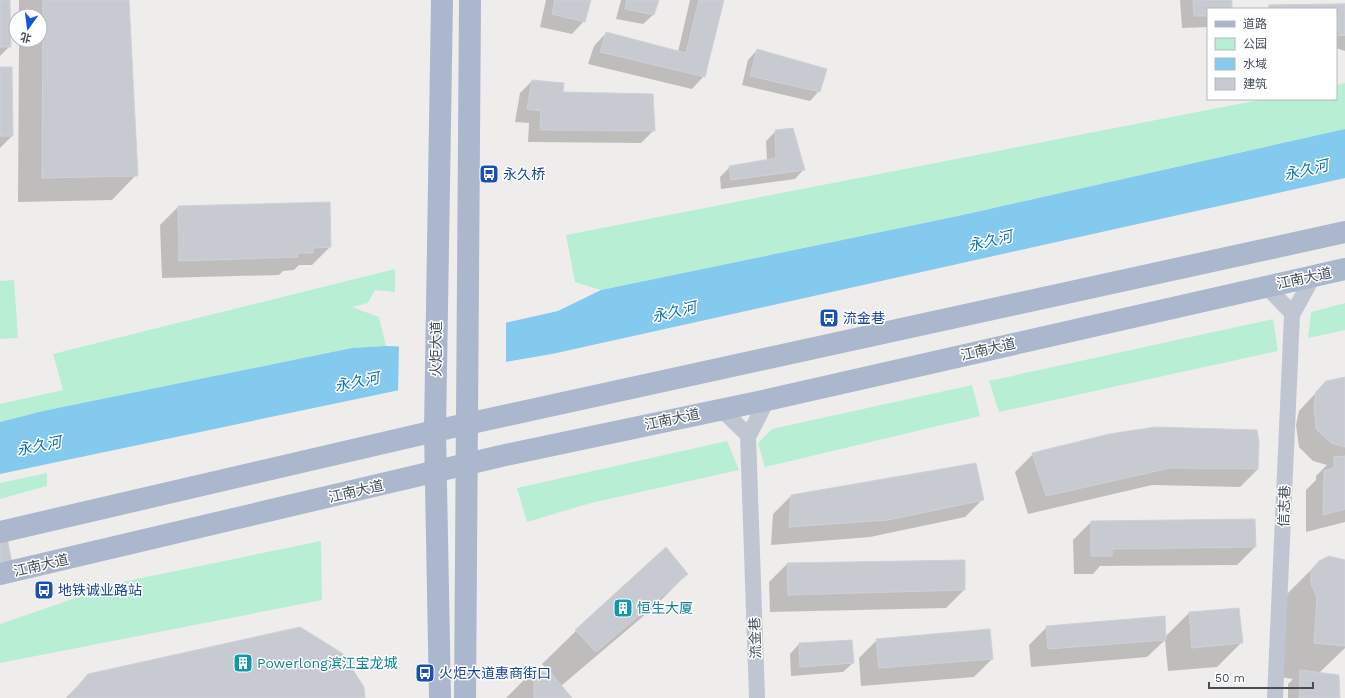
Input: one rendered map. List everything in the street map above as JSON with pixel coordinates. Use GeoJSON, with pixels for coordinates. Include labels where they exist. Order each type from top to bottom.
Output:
{"type":"FeatureCollection","features":[{"type":"Feature","properties":{"kind":"main road","name":"火炬大道"},"geometry":{"type":"LineString","coordinates":[[440,698],[436,387],[442,0]]}},
{"type":"Feature","properties":{"kind":"main road"},"geometry":{"type":"LineString","coordinates":[[465,698],[470,0]]}},
{"type":"Feature","properties":{"kind":"main road"},"geometry":{"type":"LineString","coordinates":[[0,532],[436,431],[467,426],[1345,232]]}},
{"type":"Feature","properties":{"kind":"main road","name":"江南大道"},"geometry":{"type":"LineString","coordinates":[[0,574],[466,465],[720,408],[766,400],[1345,269]]}},
{"type":"Feature","properties":{"kind":"street","name":"信志巷"},"geometry":{"type":"LineString","coordinates":[[1275,698],[1292,313],[1314,275]]}},
{"type":"Feature","properties":{"kind":"street"},"geometry":{"type":"LineString","coordinates":[[1266,286],[1292,313]]}},
{"type":"Feature","properties":{"kind":"street","name":"流金巷"},"geometry":{"type":"LineString","coordinates":[[757,698],[748,435],[766,400]]}},
{"type":"Feature","properties":{"kind":"street"},"geometry":{"type":"LineString","coordinates":[[720,408],[748,435]]}},
{"type":"Feature","properties":{"kind":"green space"},"geometry":{"type":"Polygon","coordinates":[[[1345,83],[1345,129],[958,216],[601,290],[575,282],[566,235],[1259,100],[1337,100],[1337,85],[1345,83]]]}},
{"type":"Feature","properties":{"kind":"green space"},"geometry":{"type":"Polygon","coordinates":[[[395,269],[395,292],[375,290],[368,303],[352,307],[379,317],[386,346],[352,348],[43,411],[0,422],[0,404],[63,390],[53,354],[395,269]]]}},
{"type":"Feature","properties":{"kind":"green space"},"geometry":{"type":"Polygon","coordinates":[[[14,280],[18,338],[0,339],[0,281],[14,280]]]}},
{"type":"Feature","properties":{"kind":"green space"},"geometry":{"type":"Polygon","coordinates":[[[1345,303],[1345,330],[1308,338],[1311,312],[1345,303]]]}},
{"type":"Feature","properties":{"kind":"green space"},"geometry":{"type":"Polygon","coordinates":[[[1273,319],[1278,351],[999,412],[989,381],[1273,319]]]}},
{"type":"Feature","properties":{"kind":"green space"},"geometry":{"type":"Polygon","coordinates":[[[972,385],[980,416],[765,467],[758,443],[772,429],[972,385]]]}},
{"type":"Feature","properties":{"kind":"green space"},"geometry":{"type":"Polygon","coordinates":[[[727,441],[739,470],[591,503],[527,522],[517,488],[727,441]]]}},
{"type":"Feature","properties":{"kind":"green space"},"geometry":{"type":"Polygon","coordinates":[[[47,473],[47,486],[0,499],[0,483],[47,473]]]}},
{"type":"Feature","properties":{"kind":"green space"},"geometry":{"type":"Polygon","coordinates":[[[321,541],[322,600],[0,663],[0,624],[122,582],[321,541]]]}},
{"type":"Feature","properties":{"kind":"water","name":"永久河"},"geometry":{"type":"Polygon","coordinates":[[[1345,129],[1345,178],[552,354],[494,364],[414,387],[0,474],[0,422],[43,411],[352,348],[386,346],[416,347],[491,326],[558,311],[601,290],[958,216],[1345,129]]]}},
{"type":"Feature","properties":{"kind":"pier"},"geometry":{"type":"Polygon","coordinates":[[[506,321],[506,364],[398,392],[399,345],[416,345],[506,321]]]}},
{"type":"Feature","properties":{"kind":"building"},"geometry":{"type":"Polygon","coordinates":[[[0,0],[10,0],[10,8],[8,8],[8,47],[0,47],[0,0]]]}},
{"type":"Feature","properties":{"kind":"building"},"geometry":{"type":"Polygon","coordinates":[[[43,0],[129,0],[138,176],[42,178],[43,48],[48,48],[48,8],[43,8],[43,0]]]}},
{"type":"Feature","properties":{"kind":"building"},"geometry":{"type":"Polygon","coordinates":[[[555,0],[591,0],[585,22],[552,14],[555,0]]]}},
{"type":"Feature","properties":{"kind":"building"},"geometry":{"type":"Polygon","coordinates":[[[627,0],[659,0],[654,15],[625,9],[627,0]]]}},
{"type":"Feature","properties":{"kind":"building"},"geometry":{"type":"Polygon","coordinates":[[[699,0],[724,0],[705,77],[600,52],[606,32],[686,53],[699,0]]]}},
{"type":"Feature","properties":{"kind":"building"},"geometry":{"type":"Polygon","coordinates":[[[1193,0],[1232,0],[1232,8],[1207,8],[1207,16],[1194,16],[1193,0]]]}},
{"type":"Feature","properties":{"kind":"building"},"geometry":{"type":"Polygon","coordinates":[[[1345,4],[1345,35],[1337,36],[1337,8],[1269,8],[1269,5],[1345,4]]]}},
{"type":"Feature","properties":{"kind":"building"},"geometry":{"type":"Polygon","coordinates":[[[1345,4],[1345,35],[1337,36],[1337,8],[1269,8],[1269,5],[1345,4]]]}},
{"type":"Feature","properties":{"kind":"building"},"geometry":{"type":"Polygon","coordinates":[[[757,49],[827,69],[820,92],[750,76],[757,49]]]}},
{"type":"Feature","properties":{"kind":"building"},"geometry":{"type":"Polygon","coordinates":[[[0,67],[12,67],[13,136],[0,136],[0,67]]]}},
{"type":"Feature","properties":{"kind":"building"},"geometry":{"type":"Polygon","coordinates":[[[532,80],[564,83],[563,92],[653,94],[655,131],[540,130],[541,111],[527,109],[532,80]]]}},
{"type":"Feature","properties":{"kind":"building"},"geometry":{"type":"Polygon","coordinates":[[[793,128],[805,170],[731,180],[729,166],[776,158],[775,130],[793,128]]]}},
{"type":"Feature","properties":{"kind":"building"},"geometry":{"type":"Polygon","coordinates":[[[330,202],[331,247],[313,248],[313,253],[298,253],[298,257],[179,261],[178,206],[330,202]]]}},
{"type":"Feature","properties":{"kind":"building"},"geometry":{"type":"Polygon","coordinates":[[[1345,377],[1345,447],[1331,443],[1316,429],[1314,407],[1316,392],[1326,381],[1345,377]]]}},
{"type":"Feature","properties":{"kind":"building"},"geometry":{"type":"Polygon","coordinates":[[[1155,427],[1257,430],[1259,441],[1258,469],[1170,468],[1046,496],[1032,453],[1109,434],[1155,427]]]}},
{"type":"Feature","properties":{"kind":"building"},"geometry":{"type":"Polygon","coordinates":[[[1345,456],[1345,509],[1323,515],[1324,471],[1334,468],[1334,457],[1345,456]]]}},
{"type":"Feature","properties":{"kind":"building"},"geometry":{"type":"Polygon","coordinates":[[[976,463],[984,500],[888,520],[789,527],[791,495],[976,463]]]}},
{"type":"Feature","properties":{"kind":"building"},"geometry":{"type":"Polygon","coordinates":[[[1255,519],[1256,547],[1112,549],[1112,556],[1091,556],[1091,521],[1255,519]]]}},
{"type":"Feature","properties":{"kind":"building"},"geometry":{"type":"Polygon","coordinates":[[[0,522],[4,522],[13,568],[0,571],[0,522]]]}},
{"type":"Feature","properties":{"kind":"building","name":"恒生大厦"},"geometry":{"type":"Polygon","coordinates":[[[666,547],[688,574],[596,652],[575,630],[666,547]]]}},
{"type":"Feature","properties":{"kind":"building"},"geometry":{"type":"Polygon","coordinates":[[[1329,556],[1345,560],[1345,646],[1314,643],[1317,597],[1311,584],[1311,570],[1319,561],[1329,556]]]}},
{"type":"Feature","properties":{"kind":"building"},"geometry":{"type":"Polygon","coordinates":[[[965,560],[965,590],[788,595],[787,563],[965,560]]]}},
{"type":"Feature","properties":{"kind":"building"},"geometry":{"type":"Polygon","coordinates":[[[1239,608],[1243,643],[1192,648],[1189,612],[1239,608]]]}},
{"type":"Feature","properties":{"kind":"building"},"geometry":{"type":"Polygon","coordinates":[[[1165,616],[1166,640],[1048,649],[1046,626],[1165,616]]]}},
{"type":"Feature","properties":{"kind":"building","name":"Powerlong滨江宝龙城"},"geometry":{"type":"Polygon","coordinates":[[[300,627],[342,653],[364,687],[365,698],[68,698],[88,674],[300,627]]]}},
{"type":"Feature","properties":{"kind":"building"},"geometry":{"type":"Polygon","coordinates":[[[990,629],[993,659],[879,668],[876,639],[990,629]]]}},
{"type":"Feature","properties":{"kind":"building"},"geometry":{"type":"Polygon","coordinates":[[[852,640],[854,663],[800,667],[799,643],[852,640]]]}},
{"type":"Feature","properties":{"kind":"building"},"geometry":{"type":"Polygon","coordinates":[[[534,669],[552,674],[572,698],[534,698],[534,669]]]}},
{"type":"Feature","properties":{"kind":"building"},"geometry":{"type":"Polygon","coordinates":[[[1300,670],[1339,675],[1340,698],[1299,698],[1300,670]]]}},
{"type":"Feature","properties":{"kind":"place","name":"永久桥"},"geometry":{"type":"Point","coordinates":[489,174]}},
{"type":"Feature","properties":{"kind":"place","name":"流金巷"},"geometry":{"type":"Point","coordinates":[829,318]}},
{"type":"Feature","properties":{"kind":"place","name":"地铁诚业路站"},"geometry":{"type":"Point","coordinates":[44,590]}},
{"type":"Feature","properties":{"kind":"place","name":"恒生大厦"},"geometry":{"type":"Point","coordinates":[623,608]}},
{"type":"Feature","properties":{"kind":"place","name":"Powerlong滨江宝龙城"},"geometry":{"type":"Point","coordinates":[243,663]}},
{"type":"Feature","properties":{"kind":"place","name":"火炬大道惠商街口"},"geometry":{"type":"Point","coordinates":[425,673]}}]}
